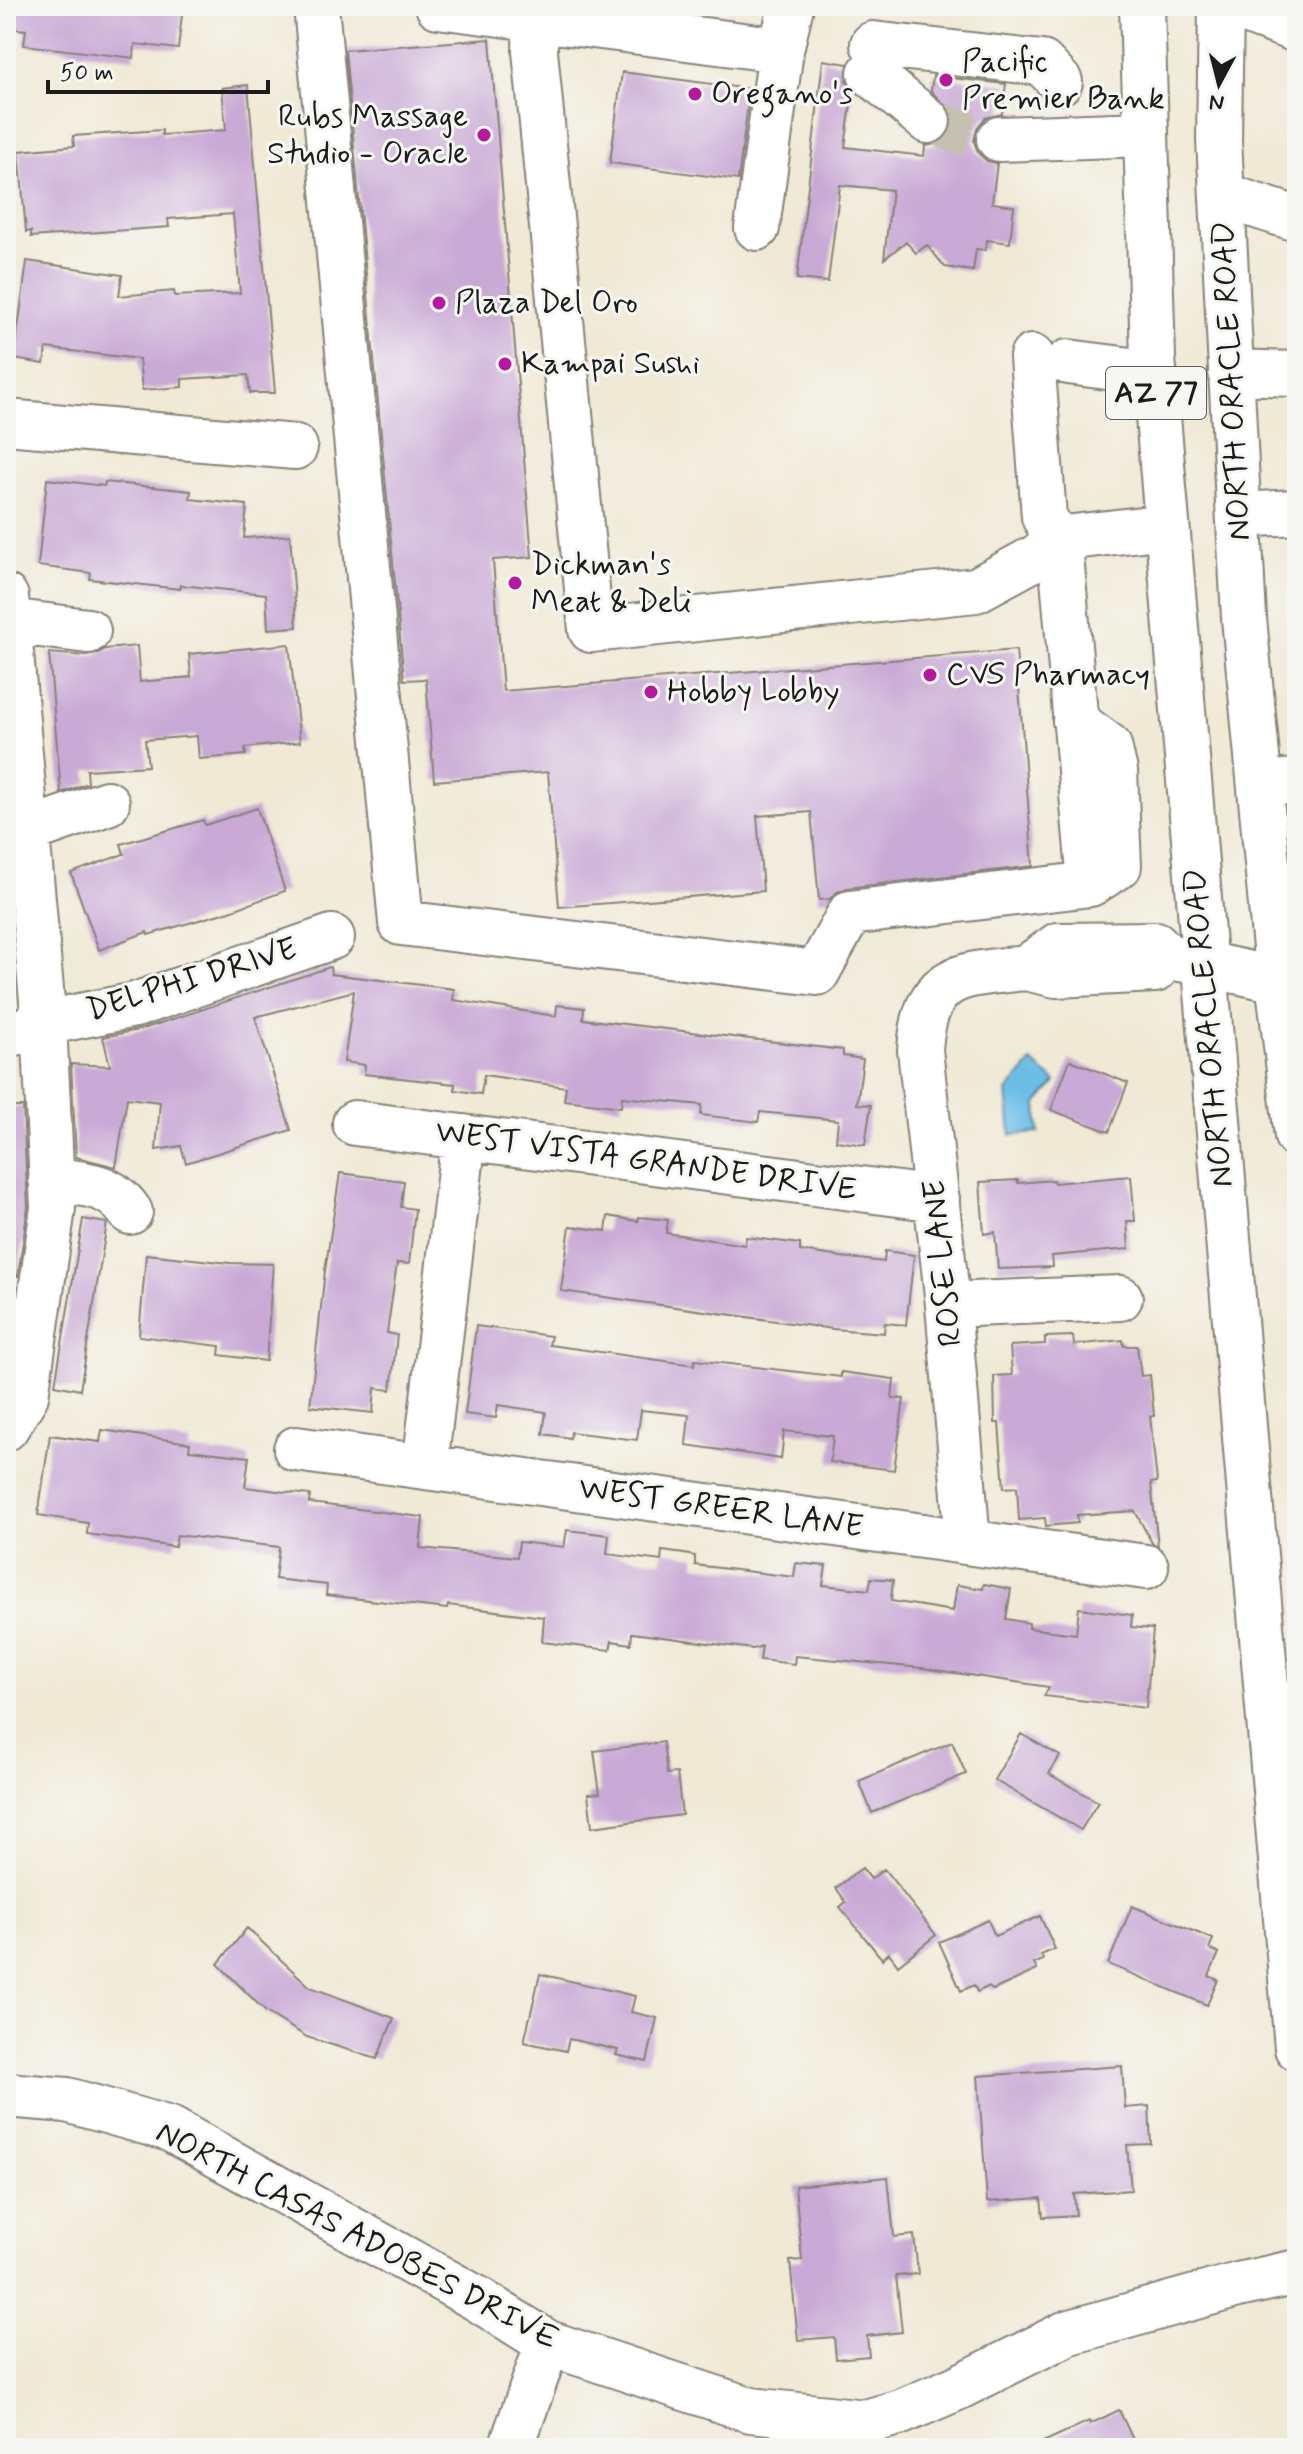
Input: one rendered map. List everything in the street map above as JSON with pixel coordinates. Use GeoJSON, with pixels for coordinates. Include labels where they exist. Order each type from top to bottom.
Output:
{"type":"FeatureCollection","features":[{"type":"Feature","properties":{"kind":"main road"},"geometry":{"type":"LineString","coordinates":[[316,6],[401,923],[817,973],[850,913],[1090,884],[1060,544],[1044,517],[1050,359],[1154,373]]}},
{"type":"Feature","properties":{"kind":"main road"},"geometry":{"type":"LineString","coordinates":[[438,6],[536,12],[781,50]]}},
{"type":"Feature","properties":{"kind":"main road"},"geometry":{"type":"LineString","coordinates":[[757,228],[781,50],[791,6]]}},
{"type":"Feature","properties":{"kind":"main road","name":"NORTH ORACLE ROAD"},"geometry":{"type":"LineString","coordinates":[[1142,6],[1154,373],[1167,526],[1185,960],[1296,2036]]}},
{"type":"Feature","properties":{"kind":"main road","name":"NORTH ORACLE ROAD"},"geometry":{"type":"LineString","coordinates":[[1221,6],[1219,140],[1244,618],[1278,782],[1297,1136]]}},
{"type":"Feature","properties":{"kind":"main road"},"geometry":{"type":"LineString","coordinates":[[1232,6],[1297,30]]}},
{"type":"Feature","properties":{"kind":"main road"},"geometry":{"type":"LineString","coordinates":[[536,12],[535,51],[591,630],[976,590],[1073,537],[1167,526]]}},
{"type":"Feature","properties":{"kind":"main road"},"geometry":{"type":"LineString","coordinates":[[928,121],[872,58],[1042,63],[1060,82]]}},
{"type":"Feature","properties":{"kind":"main road"},"geometry":{"type":"LineString","coordinates":[[999,139],[1146,134]]}},
{"type":"Feature","properties":{"kind":"main road"},"geometry":{"type":"LineString","coordinates":[[1222,195],[1297,219]]}},
{"type":"Feature","properties":{"kind":"main road"},"geometry":{"type":"LineString","coordinates":[[1231,372],[1297,374]]}},
{"type":"Feature","properties":{"kind":"main road"},"geometry":{"type":"LineString","coordinates":[[6,422],[295,447]]}},
{"type":"Feature","properties":{"kind":"main road"},"geometry":{"type":"LineString","coordinates":[[1239,515],[1297,512]]}},
{"type":"Feature","properties":{"kind":"main road"},"geometry":{"type":"LineString","coordinates":[[6,1428],[26,1396],[53,1208],[51,1179],[25,1030],[27,831],[7,609],[88,631]]}},
{"type":"Feature","properties":{"kind":"main road"},"geometry":{"type":"LineString","coordinates":[[27,831],[107,803]]}},
{"type":"Feature","properties":{"kind":"main road","name":"DELPHI DRIVE"},"geometry":{"type":"LineString","coordinates":[[25,1030],[135,1005],[332,937]]}},
{"type":"Feature","properties":{"kind":"main road","name":"ROSE LANE"},"geometry":{"type":"LineString","coordinates":[[968,1542],[948,1305],[920,1050],[921,1025],[928,1004],[940,990],[965,974],[1026,968],[1058,945],[1156,944],[1185,960]]}},
{"type":"Feature","properties":{"kind":"main road"},"geometry":{"type":"LineString","coordinates":[[1185,960],[1287,979]]}},
{"type":"Feature","properties":{"kind":"main road","name":"WEST VISTA GRANDE DRIVE"},"geometry":{"type":"LineString","coordinates":[[355,1123],[937,1199]]}},
{"type":"Feature","properties":{"kind":"main road"},"geometry":{"type":"LineString","coordinates":[[425,1466],[464,1137]]}},
{"type":"Feature","properties":{"kind":"main road"},"geometry":{"type":"LineString","coordinates":[[51,1179],[107,1189],[120,1197],[130,1212]]}},
{"type":"Feature","properties":{"kind":"main road"},"geometry":{"type":"LineString","coordinates":[[948,1305],[1120,1298]]}},
{"type":"Feature","properties":{"kind":"main road","name":"WEST GREER LANE"},"geometry":{"type":"LineString","coordinates":[[296,1449],[1146,1567]]}},
{"type":"Feature","properties":{"kind":"main road","name":"NORTH CASAS ADOBES DRIVE"},"geometry":{"type":"LineString","coordinates":[[6,2095],[67,2100],[170,2129],[476,2298],[548,2343],[751,2410],[866,2422],[901,2412],[943,2394],[1067,2333],[1238,2285],[1297,2272]]}},
{"type":"Feature","properties":{"kind":"main road"},"geometry":{"type":"LineString","coordinates":[[511,2448],[548,2343]]}},
{"type":"Feature","properties":{"kind":"water"},"geometry":{"type":"Polygon","coordinates":[[[1032,1062],[1056,1082],[1037,1104],[1039,1133],[1011,1135],[1007,1091],[1032,1062]]]}},
{"type":"Feature","properties":{"kind":"building"},"geometry":{"type":"Polygon","coordinates":[[[6,6],[183,6],[178,49],[135,44],[134,58],[24,45],[26,30],[6,28],[6,6]]]}},
{"type":"Feature","properties":{"kind":"building","name":"Plaza Del Oro"},"geometry":{"type":"Polygon","coordinates":[[[490,39],[532,557],[493,560],[503,691],[1016,650],[1033,866],[847,888],[830,899],[819,900],[811,812],[757,816],[763,891],[559,907],[548,772],[434,781],[426,679],[404,680],[345,50],[490,39]]]}},
{"type":"Feature","properties":{"kind":"building"},"geometry":{"type":"Polygon","coordinates":[[[823,60],[848,64],[846,81],[853,90],[845,147],[924,156],[925,146],[937,144],[947,137],[953,124],[951,112],[931,91],[933,76],[1006,84],[1002,114],[985,118],[977,128],[974,141],[978,153],[987,161],[997,163],[992,203],[1014,206],[1010,243],[987,240],[986,250],[976,249],[973,271],[945,267],[927,245],[916,253],[906,242],[884,259],[892,190],[840,185],[828,282],[797,279],[823,60]]]}},
{"type":"Feature","properties":{"kind":"building"},"geometry":{"type":"Polygon","coordinates":[[[622,72],[750,89],[738,180],[610,163],[622,72]]]}},
{"type":"Feature","properties":{"kind":"building"},"geometry":{"type":"Polygon","coordinates":[[[248,85],[275,393],[250,393],[248,375],[182,379],[182,387],[142,390],[139,359],[46,348],[44,364],[14,359],[27,261],[122,275],[119,296],[174,291],[175,296],[240,293],[233,214],[168,219],[169,227],[31,237],[31,231],[26,232],[19,151],[74,146],[73,136],[162,130],[162,135],[226,130],[222,88],[248,85]]]}},
{"type":"Feature","properties":{"kind":"building"},"geometry":{"type":"Polygon","coordinates":[[[47,479],[191,491],[190,499],[247,505],[244,538],[290,535],[297,627],[268,629],[266,594],[90,579],[91,573],[38,566],[47,479]]]}},
{"type":"Feature","properties":{"kind":"building"},"geometry":{"type":"Polygon","coordinates":[[[289,644],[300,742],[245,748],[246,755],[199,759],[197,736],[145,740],[148,766],[87,770],[88,783],[61,793],[49,653],[86,656],[105,649],[137,646],[140,682],[191,677],[189,654],[289,644]]]}},
{"type":"Feature","properties":{"kind":"building"},"geometry":{"type":"Polygon","coordinates":[[[257,808],[285,891],[230,911],[148,935],[147,932],[99,950],[71,873],[124,854],[121,844],[203,820],[205,825],[257,808]]]}},
{"type":"Feature","properties":{"kind":"building"},"geometry":{"type":"Polygon","coordinates":[[[330,967],[331,974],[454,989],[453,1000],[556,1016],[557,1005],[584,1008],[583,1019],[843,1050],[843,1056],[863,1059],[857,1104],[871,1105],[865,1145],[836,1141],[838,1120],[760,1112],[758,1122],[701,1115],[702,1105],[622,1097],[621,1107],[564,1100],[566,1087],[484,1075],[481,1094],[455,1090],[455,1084],[364,1074],[365,1065],[344,1062],[354,991],[255,1017],[291,1130],[186,1163],[181,1146],[156,1150],[160,1102],[127,1098],[116,1167],[76,1157],[71,1064],[110,1066],[103,1037],[143,1029],[330,967]]]}},
{"type":"Feature","properties":{"kind":"building"},"geometry":{"type":"Polygon","coordinates":[[[1070,1060],[1128,1083],[1109,1132],[1051,1110],[1070,1060]]]}},
{"type":"Feature","properties":{"kind":"building"},"geometry":{"type":"Polygon","coordinates":[[[6,1107],[23,1107],[28,1207],[18,1276],[6,1276],[6,1107]]]}},
{"type":"Feature","properties":{"kind":"building"},"geometry":{"type":"Polygon","coordinates":[[[340,1173],[404,1181],[401,1207],[415,1209],[409,1264],[397,1263],[387,1333],[397,1335],[391,1390],[375,1388],[373,1413],[310,1406],[340,1173]]]}},
{"type":"Feature","properties":{"kind":"building"},"geometry":{"type":"Polygon","coordinates":[[[1131,1176],[1135,1221],[1127,1221],[1129,1249],[1052,1256],[1053,1267],[998,1269],[995,1232],[984,1234],[980,1182],[1053,1180],[1054,1183],[1131,1176]]]}},
{"type":"Feature","properties":{"kind":"building"},"geometry":{"type":"Polygon","coordinates":[[[608,1216],[638,1221],[639,1217],[668,1220],[666,1233],[745,1245],[746,1237],[800,1244],[800,1251],[884,1262],[885,1251],[914,1255],[906,1325],[885,1323],[884,1333],[833,1329],[561,1291],[570,1226],[606,1231],[608,1216]]]}},
{"type":"Feature","properties":{"kind":"building"},"geometry":{"type":"Polygon","coordinates":[[[83,1219],[107,1223],[80,1390],[55,1385],[83,1219]]]}},
{"type":"Feature","properties":{"kind":"building"},"geometry":{"type":"Polygon","coordinates":[[[146,1254],[273,1264],[266,1361],[219,1355],[220,1346],[139,1336],[146,1254]]]}},
{"type":"Feature","properties":{"kind":"building"},"geometry":{"type":"Polygon","coordinates":[[[476,1326],[551,1336],[549,1345],[694,1365],[695,1360],[841,1377],[841,1372],[894,1379],[892,1398],[904,1399],[894,1470],[830,1462],[833,1436],[784,1431],[781,1459],[686,1445],[689,1415],[641,1410],[637,1440],[571,1432],[570,1438],[543,1434],[546,1412],[498,1405],[496,1418],[465,1414],[476,1326]]]}},
{"type":"Feature","properties":{"kind":"building"},"geometry":{"type":"Polygon","coordinates":[[[1073,1336],[1074,1345],[1123,1340],[1124,1346],[1137,1346],[1141,1376],[1150,1375],[1154,1416],[1150,1416],[1157,1482],[1151,1483],[1158,1546],[1152,1543],[1135,1511],[1077,1515],[1078,1523],[1046,1526],[1045,1518],[1019,1520],[1017,1487],[1004,1488],[999,1423],[995,1423],[994,1376],[1012,1375],[1010,1346],[1045,1344],[1045,1337],[1073,1336]]]}},
{"type":"Feature","properties":{"kind":"building"},"geometry":{"type":"Polygon","coordinates":[[[102,1430],[190,1443],[189,1450],[249,1457],[245,1487],[310,1495],[309,1503],[423,1517],[420,1548],[517,1557],[519,1542],[564,1547],[567,1530],[609,1535],[607,1554],[661,1561],[662,1551],[695,1556],[695,1565],[794,1577],[796,1563],[826,1566],[823,1585],[869,1590],[871,1578],[893,1580],[891,1601],[953,1611],[957,1585],[983,1589],[984,1584],[1011,1589],[1006,1619],[1029,1623],[1029,1628],[1076,1634],[1079,1608],[1132,1615],[1131,1627],[1153,1629],[1146,1708],[1044,1696],[1049,1687],[922,1668],[795,1656],[794,1664],[760,1660],[762,1646],[753,1649],[632,1633],[631,1644],[612,1641],[610,1650],[542,1642],[544,1617],[326,1595],[327,1585],[275,1579],[279,1547],[177,1535],[175,1547],[87,1534],[88,1523],[38,1515],[50,1435],[100,1442],[102,1430]]]}},
{"type":"Feature","properties":{"kind":"building"},"geometry":{"type":"Polygon","coordinates":[[[1021,1734],[1060,1756],[1049,1774],[1098,1802],[1081,1830],[994,1780],[1021,1734]]]}},
{"type":"Feature","properties":{"kind":"building"},"geometry":{"type":"Polygon","coordinates":[[[663,1742],[667,1774],[677,1773],[682,1815],[592,1827],[588,1794],[600,1793],[594,1751],[663,1742]]]}},
{"type":"Feature","properties":{"kind":"building"},"geometry":{"type":"Polygon","coordinates":[[[952,1742],[966,1774],[872,1813],[859,1781],[952,1742]]]}},
{"type":"Feature","properties":{"kind":"building"},"geometry":{"type":"Polygon","coordinates":[[[862,1868],[871,1879],[884,1869],[936,1935],[898,1965],[889,1953],[882,1959],[840,1907],[846,1902],[836,1888],[862,1868]]]}},
{"type":"Feature","properties":{"kind":"building"},"geometry":{"type":"Polygon","coordinates":[[[1132,1906],[1213,1939],[1209,1949],[1219,1953],[1209,1976],[1218,1980],[1207,2005],[1108,1964],[1132,1906]]]}},
{"type":"Feature","properties":{"kind":"building"},"geometry":{"type":"Polygon","coordinates":[[[1040,1916],[1055,1949],[1041,1955],[1043,1960],[1034,1964],[1037,1970],[993,1990],[988,1987],[977,1992],[974,1985],[961,1991],[939,1942],[988,1920],[995,1936],[1040,1916]]]}},
{"type":"Feature","properties":{"kind":"building"},"geometry":{"type":"Polygon","coordinates":[[[247,1928],[310,1987],[394,2018],[377,2059],[307,2037],[266,2012],[218,1964],[247,1928]]]}},
{"type":"Feature","properties":{"kind":"building"},"geometry":{"type":"Polygon","coordinates":[[[540,1974],[635,1996],[631,2012],[657,2018],[647,2062],[616,2055],[618,2050],[569,2039],[566,2051],[524,2042],[540,1974]]]}},
{"type":"Feature","properties":{"kind":"building"},"geometry":{"type":"Polygon","coordinates":[[[1122,2066],[1125,2108],[1149,2106],[1151,2144],[1127,2145],[1131,2190],[1074,2194],[1076,2215],[1043,2217],[1041,2198],[987,2202],[978,2076],[1122,2066]]]}},
{"type":"Feature","properties":{"kind":"building"},"geometry":{"type":"Polygon","coordinates":[[[888,2177],[894,2237],[914,2235],[918,2274],[896,2276],[902,2332],[867,2336],[869,2356],[836,2359],[834,2337],[798,2340],[790,2261],[802,2260],[795,2186],[888,2177]]]}},
{"type":"Feature","properties":{"kind":"building"},"geometry":{"type":"Polygon","coordinates":[[[1119,2410],[1137,2448],[1030,2448],[1089,2421],[1090,2424],[1119,2410]]]}},
{"type":"Feature","properties":{"kind":"tunnel"},"geometry":{"type":"LineString","coordinates":[[928,121],[973,136],[999,139]]}},
{"type":"Feature","properties":{"kind":"place","name":"Pacific Premier Bank"},"geometry":{"type":"Point","coordinates":[946,80]}},
{"type":"Feature","properties":{"kind":"place","name":"Oregano's"},"geometry":{"type":"Point","coordinates":[695,94]}},
{"type":"Feature","properties":{"kind":"place","name":"Rubs Massage Studio - Oracle"},"geometry":{"type":"Point","coordinates":[484,135]}},
{"type":"Feature","properties":{"kind":"place","name":"Plaza Del Oro"},"geometry":{"type":"Point","coordinates":[439,303]}},
{"type":"Feature","properties":{"kind":"place","name":"Kampai Sushi"},"geometry":{"type":"Point","coordinates":[505,364]}},
{"type":"Feature","properties":{"kind":"place","name":"Dickman's Meat & Deli"},"geometry":{"type":"Point","coordinates":[515,583]}},
{"type":"Feature","properties":{"kind":"place","name":"CVS Pharmacy"},"geometry":{"type":"Point","coordinates":[930,675]}},
{"type":"Feature","properties":{"kind":"place","name":"Hobby Lobby"},"geometry":{"type":"Point","coordinates":[651,692]}}]}
